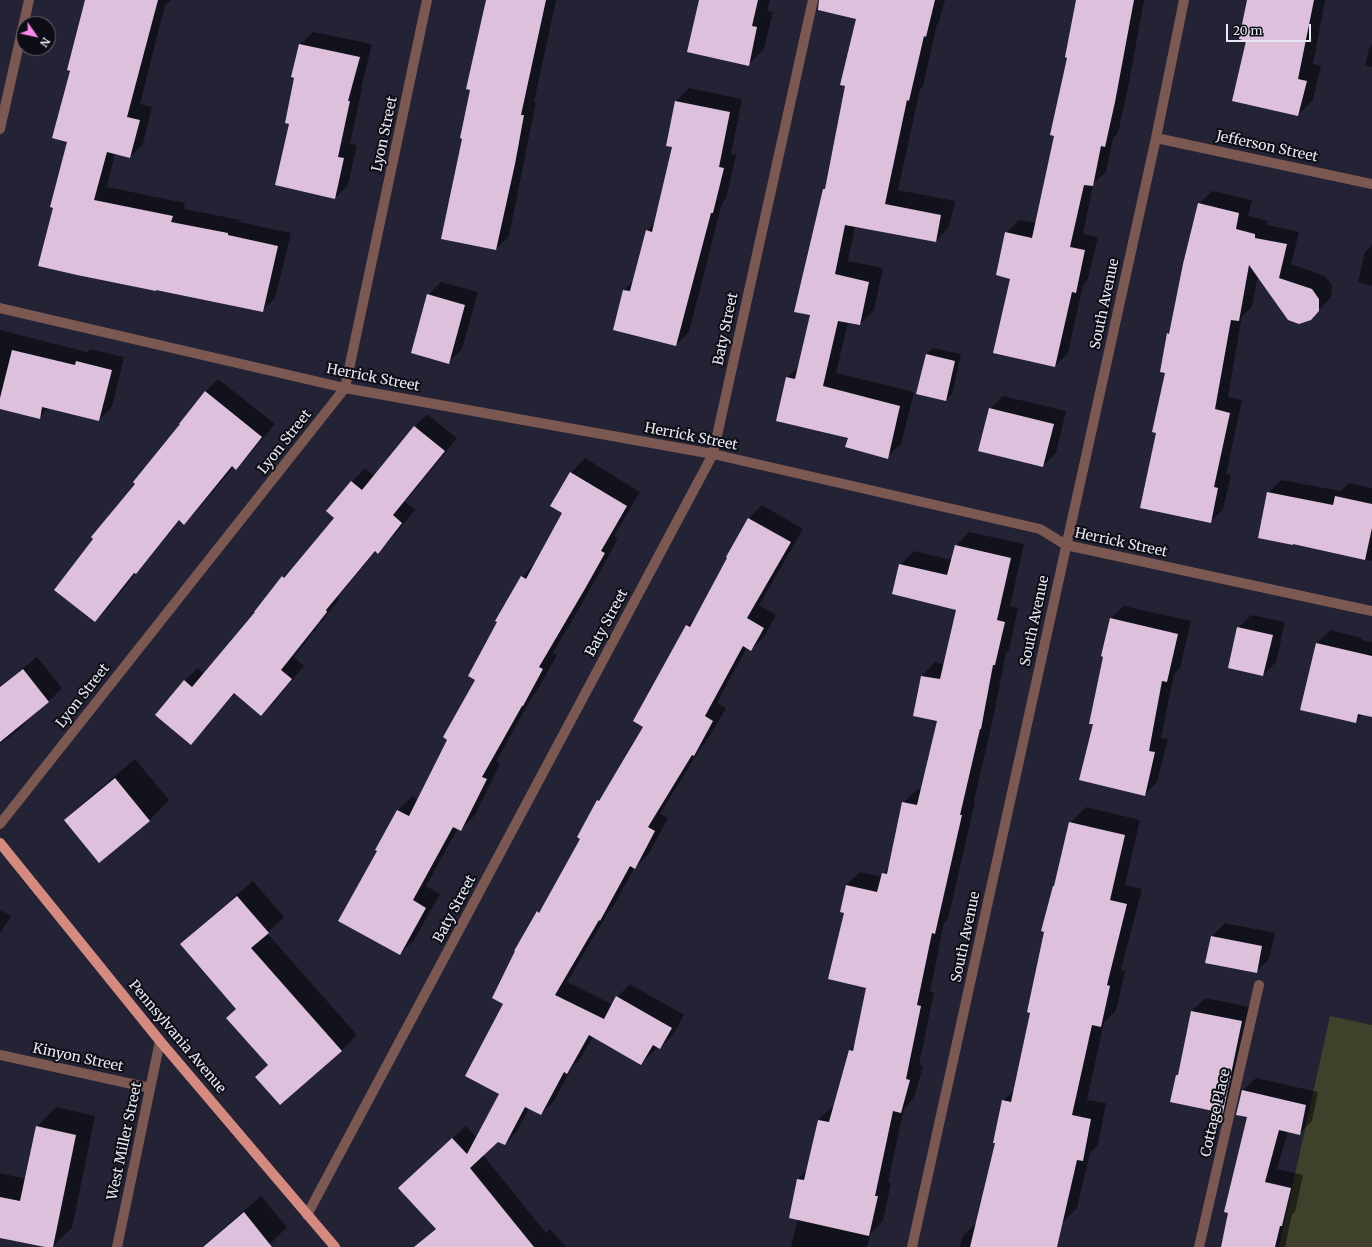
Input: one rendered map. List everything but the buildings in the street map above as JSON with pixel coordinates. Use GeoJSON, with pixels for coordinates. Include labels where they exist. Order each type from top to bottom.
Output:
{"type":"FeatureCollection","features":[{"type":"Feature","properties":{"kind":"main road","name":"Pennsylvania Avenue"},"geometry":{"type":"LineString","coordinates":[[0,843],[160,1041],[307,1215],[336,1247]]}},
{"type":"Feature","properties":{"kind":"street"},"geometry":{"type":"LineString","coordinates":[[0,129],[28,0]]}},
{"type":"Feature","properties":{"kind":"street","name":"Lyon Street"},"geometry":{"type":"LineString","coordinates":[[0,824],[345,388],[427,0]]}},
{"type":"Feature","properties":{"kind":"street","name":"Baty Street"},"geometry":{"type":"LineString","coordinates":[[307,1215],[713,454],[813,0]]}},
{"type":"Feature","properties":{"kind":"street","name":"South Avenue"},"geometry":{"type":"LineString","coordinates":[[912,1247],[1156,138],[1184,0]]}},
{"type":"Feature","properties":{"kind":"street","name":"Jefferson Street"},"geometry":{"type":"LineString","coordinates":[[1156,138],[1372,184]]}},
{"type":"Feature","properties":{"kind":"street","name":"Herrick Street"},"geometry":{"type":"LineString","coordinates":[[0,308],[345,388],[713,454],[1040,529],[1066,546],[1372,611]]}},
{"type":"Feature","properties":{"kind":"street","name":"Cottage Place"},"geometry":{"type":"LineString","coordinates":[[1199,1247],[1260,985]]}},
{"type":"Feature","properties":{"kind":"street","name":"West Miller Street"},"geometry":{"type":"LineString","coordinates":[[117,1247],[160,1041]]}},
{"type":"Feature","properties":{"kind":"street","name":"Kinyon Street"},"geometry":{"type":"LineString","coordinates":[[0,1055],[150,1088]]}},
{"type":"Feature","properties":{"kind":"green space"},"geometry":{"type":"Polygon","coordinates":[[[1330,1016],[1372,1025],[1372,1247],[1279,1247],[1330,1016]]]}}]}
